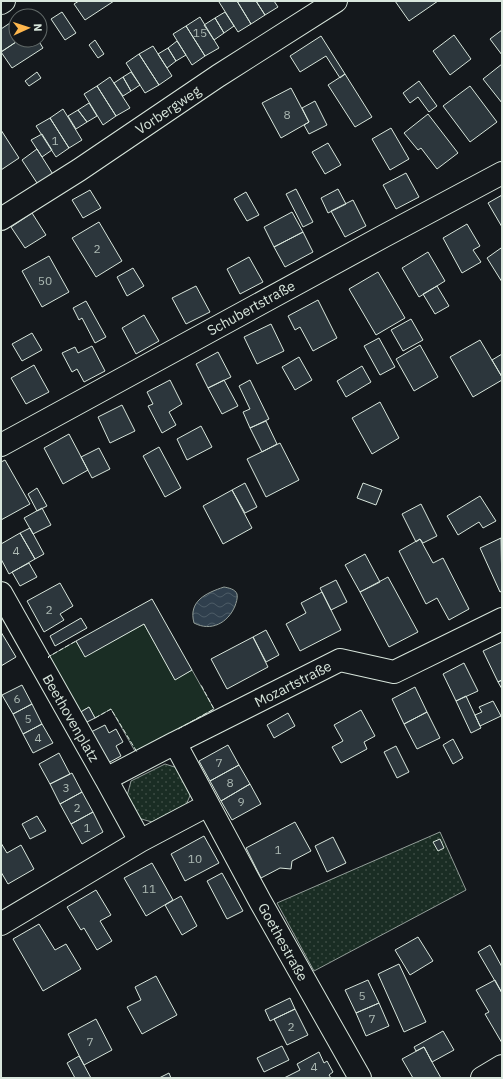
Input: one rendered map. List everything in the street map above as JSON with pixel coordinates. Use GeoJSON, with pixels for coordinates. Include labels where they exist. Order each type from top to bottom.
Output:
{"type":"FeatureCollection","features":[{"type":"Feature","properties":{"kind":"street","name":"Vorbergweg"},"geometry":{"type":"LineString","coordinates":[[1,219],[79,170],[238,63],[336,1]]}},
{"type":"Feature","properties":{"kind":"street","name":"Schubertstraße"},"geometry":{"type":"LineString","coordinates":[[1,445],[372,242],[502,173]]}},
{"type":"Feature","properties":{"kind":"street","name":"Beethovenplatz"},"geometry":{"type":"LineString","coordinates":[[1,593],[140,841]]}},
{"type":"Feature","properties":{"kind":"street","name":"Mozartstraße"},"geometry":{"type":"LineString","coordinates":[[175,743],[340,660],[394,672],[502,619]]}},
{"type":"Feature","properties":{"kind":"street"},"geometry":{"type":"LineString","coordinates":[[1,924],[140,841],[208,805],[175,743]]}},
{"type":"Feature","properties":{"kind":"street","name":"Beethovenplatz"},"geometry":{"type":"LineString","coordinates":[[106,778],[175,743]]}},
{"type":"Feature","properties":{"kind":"street","name":"Goethestraße"},"geometry":{"type":"LineString","coordinates":[[208,805],[260,901],[360,1078]]}},
{"type":"Feature","properties":{"kind":"street"},"geometry":{"type":"LineString","coordinates":[[482,1078],[502,1066]]}},
{"type":"Feature","properties":{"kind":"green space"},"geometry":{"type":"Polygon","coordinates":[[[144,624],[175,679],[192,670],[214,709],[136,753],[111,709],[95,718],[89,707],[79,713],[48,657],[76,641],[85,656],[144,624]]]}},
{"type":"Feature","properties":{"kind":"green space"},"geometry":{"type":"Polygon","coordinates":[[[165,764],[181,769],[192,791],[186,805],[152,822],[138,818],[127,796],[131,781],[165,764]]]}},
{"type":"Feature","properties":{"kind":"green space"},"geometry":{"type":"Polygon","coordinates":[[[440,832],[466,890],[314,971],[277,903],[440,832]]]}},
{"type":"Feature","properties":{"kind":"water"},"geometry":{"type":"Polygon","coordinates":[[[224,587],[230,588],[236,592],[237,596],[235,606],[228,617],[213,626],[200,626],[194,623],[194,609],[200,599],[211,592],[224,587]]]}},
{"type":"Feature","properties":{"kind":"building"},"geometry":{"type":"Polygon","coordinates":[[[79,1],[114,1],[85,20],[74,4],[79,1]]]}},
{"type":"Feature","properties":{"kind":"building"},"geometry":{"type":"Polygon","coordinates":[[[237,1],[251,24],[238,32],[219,2],[237,1]]]}},
{"type":"Feature","properties":{"kind":"building"},"geometry":{"type":"Polygon","coordinates":[[[237,1],[256,1],[265,15],[251,24],[237,1]]]}},
{"type":"Feature","properties":{"kind":"building"},"geometry":{"type":"Polygon","coordinates":[[[256,1],[274,1],[278,7],[265,15],[256,1]]]}},
{"type":"Feature","properties":{"kind":"building"},"geometry":{"type":"Polygon","coordinates":[[[395,1],[438,1],[409,21],[395,1]]]}},
{"type":"Feature","properties":{"kind":"building"},"geometry":{"type":"Polygon","coordinates":[[[62,12],[76,33],[65,40],[51,19],[62,12]]]}},
{"type":"Feature","properties":{"kind":"building"},"geometry":{"type":"Polygon","coordinates":[[[225,12],[234,26],[224,33],[215,18],[225,12]]]}},
{"type":"Feature","properties":{"kind":"building"},"geometry":{"type":"Polygon","coordinates":[[[200,17],[219,48],[205,56],[186,26],[200,17]]]}},
{"type":"Feature","properties":{"kind":"building"},"geometry":{"type":"Polygon","coordinates":[[[215,18],[224,33],[214,40],[204,25],[215,18]]]}},
{"type":"Feature","properties":{"kind":"building"},"geometry":{"type":"Polygon","coordinates":[[[8,24],[8,47],[1,52],[1,29],[8,24]]]}},
{"type":"Feature","properties":{"kind":"building"},"geometry":{"type":"Polygon","coordinates":[[[186,26],[205,56],[192,65],[173,34],[186,26]]]}},
{"type":"Feature","properties":{"kind":"building"},"geometry":{"type":"Polygon","coordinates":[[[502,30],[502,55],[490,39],[502,30]]]}},
{"type":"Feature","properties":{"kind":"building"},"geometry":{"type":"Polygon","coordinates":[[[454,35],[471,59],[450,75],[433,51],[454,35]]]}},
{"type":"Feature","properties":{"kind":"building"},"geometry":{"type":"Polygon","coordinates":[[[321,36],[345,74],[340,78],[326,56],[300,72],[290,56],[321,36]]]}},
{"type":"Feature","properties":{"kind":"building"},"geometry":{"type":"Polygon","coordinates":[[[95,40],[104,54],[98,58],[89,45],[95,40]]]}},
{"type":"Feature","properties":{"kind":"building"},"geometry":{"type":"Polygon","coordinates":[[[177,41],[186,55],[176,61],[168,48],[177,41]]]}},
{"type":"Feature","properties":{"kind":"building"},"geometry":{"type":"Polygon","coordinates":[[[153,46],[172,76],[159,85],[139,54],[153,46]]]}},
{"type":"Feature","properties":{"kind":"building"},"geometry":{"type":"Polygon","coordinates":[[[8,47],[43,48],[12,68],[1,52],[8,47]]]}},
{"type":"Feature","properties":{"kind":"building"},"geometry":{"type":"Polygon","coordinates":[[[168,48],[176,61],[167,68],[158,54],[168,48]]]}},
{"type":"Feature","properties":{"kind":"building"},"geometry":{"type":"Polygon","coordinates":[[[139,54],[159,85],[145,93],[126,63],[139,54]]]}},
{"type":"Feature","properties":{"kind":"building"},"geometry":{"type":"Polygon","coordinates":[[[502,64],[502,103],[483,79],[502,64]]]}},
{"type":"Feature","properties":{"kind":"building"},"geometry":{"type":"Polygon","coordinates":[[[37,72],[41,78],[29,86],[25,81],[37,72]]]}},
{"type":"Feature","properties":{"kind":"building"},"geometry":{"type":"Polygon","coordinates":[[[131,72],[140,85],[131,91],[123,77],[131,72]]]}},
{"type":"Feature","properties":{"kind":"building"},"geometry":{"type":"Polygon","coordinates":[[[345,74],[372,117],[355,127],[328,85],[345,74]]]}},
{"type":"Feature","properties":{"kind":"building"},"geometry":{"type":"Polygon","coordinates":[[[110,77],[130,108],[116,116],[97,86],[110,77]]]}},
{"type":"Feature","properties":{"kind":"building"},"geometry":{"type":"Polygon","coordinates":[[[123,77],[131,91],[123,96],[114,83],[123,77]]]}},
{"type":"Feature","properties":{"kind":"building"},"geometry":{"type":"Polygon","coordinates":[[[419,81],[437,106],[429,112],[418,97],[410,103],[403,93],[419,81]]]}},
{"type":"Feature","properties":{"kind":"building"},"geometry":{"type":"Polygon","coordinates":[[[97,86],[116,116],[103,125],[84,94],[97,86]]]}},
{"type":"Feature","properties":{"kind":"building"},"geometry":{"type":"Polygon","coordinates":[[[470,86],[497,122],[470,142],[443,106],[470,86]]]}},
{"type":"Feature","properties":{"kind":"building"},"geometry":{"type":"Polygon","coordinates":[[[291,88],[309,122],[281,138],[262,103],[291,88]]]}},
{"type":"Feature","properties":{"kind":"building"},"geometry":{"type":"Polygon","coordinates":[[[315,101],[327,125],[309,134],[304,125],[309,122],[302,108],[315,101]]]}},
{"type":"Feature","properties":{"kind":"building"},"geometry":{"type":"Polygon","coordinates":[[[89,103],[97,116],[87,122],[78,110],[89,103]]]}},
{"type":"Feature","properties":{"kind":"building"},"geometry":{"type":"Polygon","coordinates":[[[63,109],[82,140],[69,148],[50,118],[63,109]]]}},
{"type":"Feature","properties":{"kind":"building"},"geometry":{"type":"Polygon","coordinates":[[[78,110],[87,122],[76,129],[68,116],[78,110]]]}},
{"type":"Feature","properties":{"kind":"building"},"geometry":{"type":"Polygon","coordinates":[[[428,114],[458,153],[437,169],[421,148],[418,150],[404,133],[428,114]]]}},
{"type":"Feature","properties":{"kind":"building"},"geometry":{"type":"Polygon","coordinates":[[[50,118],[69,148],[56,157],[36,126],[50,118]]]}},
{"type":"Feature","properties":{"kind":"building"},"geometry":{"type":"Polygon","coordinates":[[[391,128],[409,159],[390,170],[372,139],[391,128]]]}},
{"type":"Feature","properties":{"kind":"building"},"geometry":{"type":"Polygon","coordinates":[[[1,130],[19,158],[1,170],[1,130]]]}},
{"type":"Feature","properties":{"kind":"building"},"geometry":{"type":"Polygon","coordinates":[[[42,134],[52,150],[42,157],[31,140],[42,134]]]}},
{"type":"Feature","properties":{"kind":"building"},"geometry":{"type":"Polygon","coordinates":[[[328,143],[341,165],[325,174],[312,152],[328,143]]]}},
{"type":"Feature","properties":{"kind":"building"},"geometry":{"type":"Polygon","coordinates":[[[37,149],[54,176],[39,186],[22,160],[37,149]]]}},
{"type":"Feature","properties":{"kind":"building"},"geometry":{"type":"Polygon","coordinates":[[[406,173],[419,197],[396,209],[383,185],[406,173]]]}},
{"type":"Feature","properties":{"kind":"building"},"geometry":{"type":"Polygon","coordinates":[[[296,189],[313,222],[303,227],[286,194],[296,189]]]}},
{"type":"Feature","properties":{"kind":"building"},"geometry":{"type":"Polygon","coordinates":[[[338,189],[346,204],[328,213],[321,198],[338,189]]]}},
{"type":"Feature","properties":{"kind":"building"},"geometry":{"type":"Polygon","coordinates":[[[90,190],[101,208],[83,218],[72,200],[90,190]]]}},
{"type":"Feature","properties":{"kind":"building"},"geometry":{"type":"Polygon","coordinates":[[[246,192],[259,215],[247,221],[234,199],[246,192]]]}},
{"type":"Feature","properties":{"kind":"building"},"geometry":{"type":"Polygon","coordinates":[[[502,195],[502,227],[488,203],[502,195]]]}},
{"type":"Feature","properties":{"kind":"building"},"geometry":{"type":"Polygon","coordinates":[[[353,200],[366,226],[345,237],[331,211],[353,200]]]}},
{"type":"Feature","properties":{"kind":"building"},"geometry":{"type":"Polygon","coordinates":[[[292,212],[303,232],[274,247],[264,227],[292,212]]]}},
{"type":"Feature","properties":{"kind":"building"},"geometry":{"type":"Polygon","coordinates":[[[32,213],[46,235],[25,248],[11,227],[32,213]]]}},
{"type":"Feature","properties":{"kind":"building"},"geometry":{"type":"Polygon","coordinates":[[[99,222],[122,261],[96,277],[72,238],[99,222]]]}},
{"type":"Feature","properties":{"kind":"building"},"geometry":{"type":"Polygon","coordinates":[[[467,224],[480,246],[473,250],[481,262],[462,273],[443,238],[467,224]]]}},
{"type":"Feature","properties":{"kind":"building"},"geometry":{"type":"Polygon","coordinates":[[[303,232],[313,252],[285,267],[274,247],[303,232]]]}},
{"type":"Feature","properties":{"kind":"building"},"geometry":{"type":"Polygon","coordinates":[[[501,248],[502,250],[502,282],[487,258],[501,248]]]}},
{"type":"Feature","properties":{"kind":"building"},"geometry":{"type":"Polygon","coordinates":[[[428,252],[445,281],[419,297],[402,268],[428,252]]]}},
{"type":"Feature","properties":{"kind":"building"},"geometry":{"type":"Polygon","coordinates":[[[49,256],[69,292],[42,307],[22,271],[49,256]]]}},
{"type":"Feature","properties":{"kind":"building"},"geometry":{"type":"Polygon","coordinates":[[[249,257],[263,282],[240,294],[227,269],[249,257]]]}},
{"type":"Feature","properties":{"kind":"building"},"geometry":{"type":"Polygon","coordinates":[[[133,268],[144,286],[127,296],[117,277],[133,268]]]}},
{"type":"Feature","properties":{"kind":"building"},"geometry":{"type":"Polygon","coordinates":[[[378,272],[405,318],[376,335],[349,289],[378,272]]]}},
{"type":"Feature","properties":{"kind":"building"},"geometry":{"type":"Polygon","coordinates":[[[196,286],[210,312],[186,324],[172,298],[196,286]]]}},
{"type":"Feature","properties":{"kind":"building"},"geometry":{"type":"Polygon","coordinates":[[[437,286],[449,306],[435,314],[423,294],[437,286]]]}},
{"type":"Feature","properties":{"kind":"building"},"geometry":{"type":"Polygon","coordinates":[[[318,300],[337,338],[313,351],[300,327],[295,330],[288,316],[318,300]]]}},
{"type":"Feature","properties":{"kind":"building"},"geometry":{"type":"Polygon","coordinates":[[[86,301],[106,337],[95,343],[82,318],[79,320],[73,308],[86,301]]]}},
{"type":"Feature","properties":{"kind":"building"},"geometry":{"type":"Polygon","coordinates":[[[144,315],[159,341],[136,354],[122,328],[144,315]]]}},
{"type":"Feature","properties":{"kind":"building"},"geometry":{"type":"Polygon","coordinates":[[[411,319],[423,340],[403,351],[391,330],[411,319]]]}},
{"type":"Feature","properties":{"kind":"building"},"geometry":{"type":"Polygon","coordinates":[[[271,324],[284,351],[257,364],[244,337],[271,324]]]}},
{"type":"Feature","properties":{"kind":"building"},"geometry":{"type":"Polygon","coordinates":[[[32,333],[42,350],[22,361],[12,344],[32,333]]]}},
{"type":"Feature","properties":{"kind":"building"},"geometry":{"type":"Polygon","coordinates":[[[379,338],[395,367],[380,375],[364,346],[379,338]]]}},
{"type":"Feature","properties":{"kind":"building"},"geometry":{"type":"Polygon","coordinates":[[[480,340],[502,377],[502,380],[473,397],[450,357],[480,340]]]}},
{"type":"Feature","properties":{"kind":"building"},"geometry":{"type":"Polygon","coordinates":[[[420,345],[438,377],[414,391],[396,359],[420,345]]]}},
{"type":"Feature","properties":{"kind":"building"},"geometry":{"type":"Polygon","coordinates":[[[92,346],[105,371],[84,382],[77,369],[72,372],[62,353],[75,347],[78,353],[92,346]]]}},
{"type":"Feature","properties":{"kind":"building"},"geometry":{"type":"Polygon","coordinates":[[[218,352],[231,377],[208,388],[196,364],[218,352]]]}},
{"type":"Feature","properties":{"kind":"building"},"geometry":{"type":"Polygon","coordinates":[[[502,354],[502,377],[492,360],[502,354]]]}},
{"type":"Feature","properties":{"kind":"building"},"geometry":{"type":"Polygon","coordinates":[[[299,357],[312,380],[295,390],[282,367],[299,357]]]}},
{"type":"Feature","properties":{"kind":"building"},"geometry":{"type":"Polygon","coordinates":[[[34,365],[49,392],[26,404],[11,378],[34,365]]]}},
{"type":"Feature","properties":{"kind":"building"},"geometry":{"type":"Polygon","coordinates":[[[362,366],[371,382],[346,397],[337,381],[362,366]]]}},
{"type":"Feature","properties":{"kind":"building"},"geometry":{"type":"Polygon","coordinates":[[[170,380],[182,404],[169,412],[176,425],[162,433],[148,406],[153,404],[147,392],[170,380]]]}},
{"type":"Feature","properties":{"kind":"building"},"geometry":{"type":"Polygon","coordinates":[[[224,380],[238,406],[222,414],[208,388],[224,380]]]}},
{"type":"Feature","properties":{"kind":"building"},"geometry":{"type":"Polygon","coordinates":[[[250,380],[269,419],[250,428],[243,412],[250,409],[239,386],[250,380]]]}},
{"type":"Feature","properties":{"kind":"building"},"geometry":{"type":"Polygon","coordinates":[[[380,402],[399,438],[372,454],[352,418],[380,402]]]}},
{"type":"Feature","properties":{"kind":"building"},"geometry":{"type":"Polygon","coordinates":[[[122,405],[135,431],[110,443],[98,417],[122,405]]]}},
{"type":"Feature","properties":{"kind":"building"},"geometry":{"type":"Polygon","coordinates":[[[266,421],[277,444],[262,452],[250,428],[266,421]]]}},
{"type":"Feature","properties":{"kind":"building"},"geometry":{"type":"Polygon","coordinates":[[[201,426],[212,447],[187,460],[177,439],[201,426]]]}},
{"type":"Feature","properties":{"kind":"building"},"geometry":{"type":"Polygon","coordinates":[[[69,434],[88,470],[63,484],[44,448],[69,434]]]}},
{"type":"Feature","properties":{"kind":"building"},"geometry":{"type":"Polygon","coordinates":[[[280,443],[299,480],[266,497],[247,459],[280,443]]]}},
{"type":"Feature","properties":{"kind":"building"},"geometry":{"type":"Polygon","coordinates":[[[159,447],[181,488],[165,497],[143,456],[159,447]]]}},
{"type":"Feature","properties":{"kind":"building"},"geometry":{"type":"Polygon","coordinates":[[[99,448],[110,469],[92,478],[81,457],[99,448]]]}},
{"type":"Feature","properties":{"kind":"building"},"geometry":{"type":"Polygon","coordinates":[[[5,460],[30,504],[1,520],[1,462],[5,460]]]}},
{"type":"Feature","properties":{"kind":"building"},"geometry":{"type":"Polygon","coordinates":[[[245,483],[257,507],[245,513],[232,490],[245,483]]]}},
{"type":"Feature","properties":{"kind":"building"},"geometry":{"type":"Polygon","coordinates":[[[363,483],[382,490],[376,505],[357,498],[363,483]]]}},
{"type":"Feature","properties":{"kind":"building"},"geometry":{"type":"Polygon","coordinates":[[[37,488],[47,506],[37,511],[28,494],[37,488]]]}},
{"type":"Feature","properties":{"kind":"building"},"geometry":{"type":"Polygon","coordinates":[[[232,490],[252,528],[223,544],[203,506],[232,490]]]}},
{"type":"Feature","properties":{"kind":"building"},"geometry":{"type":"Polygon","coordinates":[[[480,496],[496,521],[483,528],[479,522],[458,535],[447,516],[480,496]]]}},
{"type":"Feature","properties":{"kind":"building"},"geometry":{"type":"Polygon","coordinates":[[[421,504],[437,536],[423,543],[420,539],[416,542],[402,514],[421,504]]]}},
{"type":"Feature","properties":{"kind":"building"},"geometry":{"type":"Polygon","coordinates":[[[42,508],[51,525],[33,534],[24,518],[42,508]]]}},
{"type":"Feature","properties":{"kind":"building"},"geometry":{"type":"Polygon","coordinates":[[[30,528],[44,554],[35,559],[20,533],[30,528]]]}},
{"type":"Feature","properties":{"kind":"building"},"geometry":{"type":"Polygon","coordinates":[[[20,533],[35,559],[9,574],[1,559],[1,544],[20,533]]]}},
{"type":"Feature","properties":{"kind":"building"},"geometry":{"type":"Polygon","coordinates":[[[501,538],[502,591],[500,592],[480,548],[501,538]]]}},
{"type":"Feature","properties":{"kind":"building"},"geometry":{"type":"Polygon","coordinates":[[[420,539],[433,563],[443,558],[469,609],[449,620],[437,598],[426,604],[399,551],[420,539]]]}},
{"type":"Feature","properties":{"kind":"building"},"geometry":{"type":"Polygon","coordinates":[[[365,554],[380,582],[360,592],[345,565],[365,554]]]}},
{"type":"Feature","properties":{"kind":"building"},"geometry":{"type":"Polygon","coordinates":[[[29,563],[37,577],[20,586],[12,572],[29,563]]]}},
{"type":"Feature","properties":{"kind":"building"},"geometry":{"type":"Polygon","coordinates":[[[388,577],[418,632],[389,647],[360,592],[388,577]]]}},
{"type":"Feature","properties":{"kind":"building"},"geometry":{"type":"Polygon","coordinates":[[[336,580],[347,602],[331,610],[320,588],[336,580]]]}},
{"type":"Feature","properties":{"kind":"building"},"geometry":{"type":"Polygon","coordinates":[[[60,583],[73,606],[60,614],[64,620],[44,632],[27,601],[60,583]]]}},
{"type":"Feature","properties":{"kind":"building"},"geometry":{"type":"Polygon","coordinates":[[[322,592],[341,630],[300,651],[286,624],[306,613],[301,603],[322,592]]]}},
{"type":"Feature","properties":{"kind":"building"},"geometry":{"type":"Polygon","coordinates":[[[152,599],[192,670],[175,680],[144,624],[85,657],[76,641],[152,599]]]}},
{"type":"Feature","properties":{"kind":"building"},"geometry":{"type":"Polygon","coordinates":[[[81,618],[87,628],[55,646],[50,636],[81,618]]]}},
{"type":"Feature","properties":{"kind":"building"},"geometry":{"type":"Polygon","coordinates":[[[266,630],[279,655],[266,662],[253,637],[266,630]]]}},
{"type":"Feature","properties":{"kind":"building"},"geometry":{"type":"Polygon","coordinates":[[[1,632],[16,657],[1,666],[1,632]]]}},
{"type":"Feature","properties":{"kind":"building"},"geometry":{"type":"Polygon","coordinates":[[[253,637],[268,667],[227,689],[211,659],[253,637]]]}},
{"type":"Feature","properties":{"kind":"building"},"geometry":{"type":"Polygon","coordinates":[[[502,642],[502,680],[498,682],[483,651],[502,642]]]}},
{"type":"Feature","properties":{"kind":"building"},"geometry":{"type":"Polygon","coordinates":[[[464,663],[478,691],[456,701],[443,674],[464,663]]]}},
{"type":"Feature","properties":{"kind":"building"},"geometry":{"type":"Polygon","coordinates":[[[502,680],[502,689],[498,682],[502,680]]]}},
{"type":"Feature","properties":{"kind":"building"},"geometry":{"type":"Polygon","coordinates":[[[22,685],[32,704],[13,714],[2,695],[22,685]]]}},
{"type":"Feature","properties":{"kind":"building"},"geometry":{"type":"Polygon","coordinates":[[[415,687],[427,712],[404,724],[392,699],[415,687]]]}},
{"type":"Feature","properties":{"kind":"building"},"geometry":{"type":"Polygon","coordinates":[[[466,696],[481,728],[471,733],[456,701],[466,696]]]}},
{"type":"Feature","properties":{"kind":"building"},"geometry":{"type":"Polygon","coordinates":[[[493,701],[501,716],[480,726],[475,715],[482,712],[479,707],[493,701]]]}},
{"type":"Feature","properties":{"kind":"building"},"geometry":{"type":"Polygon","coordinates":[[[32,704],[42,724],[23,734],[13,714],[32,704]]]}},
{"type":"Feature","properties":{"kind":"building"},"geometry":{"type":"Polygon","coordinates":[[[89,707],[95,718],[85,723],[79,713],[89,707]]]}},
{"type":"Feature","properties":{"kind":"building"},"geometry":{"type":"Polygon","coordinates":[[[361,710],[375,736],[364,742],[367,749],[341,763],[332,747],[343,741],[334,725],[361,710]]]}},
{"type":"Feature","properties":{"kind":"building"},"geometry":{"type":"Polygon","coordinates":[[[427,712],[440,738],[417,749],[404,724],[427,712]]]}},
{"type":"Feature","properties":{"kind":"building"},"geometry":{"type":"Polygon","coordinates":[[[288,713],[295,726],[274,738],[267,725],[288,713]]]}},
{"type":"Feature","properties":{"kind":"building"},"geometry":{"type":"Polygon","coordinates":[[[42,724],[53,743],[33,753],[23,734],[42,724]]]}},
{"type":"Feature","properties":{"kind":"building"},"geometry":{"type":"Polygon","coordinates":[[[105,725],[109,733],[116,729],[123,742],[116,746],[121,756],[108,763],[91,732],[105,725]]]}},
{"type":"Feature","properties":{"kind":"building"},"geometry":{"type":"Polygon","coordinates":[[[453,739],[463,758],[453,764],[443,745],[453,739]]]}},
{"type":"Feature","properties":{"kind":"building"},"geometry":{"type":"Polygon","coordinates":[[[228,745],[239,765],[210,781],[199,761],[228,745]]]}},
{"type":"Feature","properties":{"kind":"building"},"geometry":{"type":"Polygon","coordinates":[[[396,746],[409,772],[397,778],[384,752],[396,746]]]}},
{"type":"Feature","properties":{"kind":"building"},"geometry":{"type":"Polygon","coordinates":[[[59,753],[70,774],[50,784],[39,764],[59,753]]]}},
{"type":"Feature","properties":{"kind":"building"},"geometry":{"type":"Polygon","coordinates":[[[239,765],[250,784],[221,801],[210,781],[239,765]]]}},
{"type":"Feature","properties":{"kind":"building"},"geometry":{"type":"Polygon","coordinates":[[[72,773],[82,792],[60,804],[50,784],[72,773]]]}},
{"type":"Feature","properties":{"kind":"building"},"geometry":{"type":"Polygon","coordinates":[[[250,784],[261,804],[232,820],[221,801],[250,784]]]}},
{"type":"Feature","properties":{"kind":"building"},"geometry":{"type":"Polygon","coordinates":[[[82,792],[93,812],[71,824],[60,804],[82,792]]]}},
{"type":"Feature","properties":{"kind":"building"},"geometry":{"type":"Polygon","coordinates":[[[93,812],[103,832],[82,844],[71,824],[93,812]]]}},
{"type":"Feature","properties":{"kind":"building"},"geometry":{"type":"Polygon","coordinates":[[[37,816],[46,831],[30,839],[22,824],[37,816]]]}},
{"type":"Feature","properties":{"kind":"building"},"geometry":{"type":"Polygon","coordinates":[[[295,822],[311,851],[292,861],[291,869],[280,868],[261,878],[246,848],[295,822]]]}},
{"type":"Feature","properties":{"kind":"building"},"geometry":{"type":"Polygon","coordinates":[[[204,836],[219,863],[185,881],[171,854],[204,836]]]}},
{"type":"Feature","properties":{"kind":"building"},"geometry":{"type":"Polygon","coordinates":[[[333,837],[346,863],[327,872],[315,846],[333,837]]]}},
{"type":"Feature","properties":{"kind":"building"},"geometry":{"type":"Polygon","coordinates":[[[440,839],[444,848],[438,851],[433,842],[440,839]]]}},
{"type":"Feature","properties":{"kind":"building"},"geometry":{"type":"Polygon","coordinates":[[[1,843],[7,853],[21,845],[34,869],[8,884],[1,872],[1,843]]]}},
{"type":"Feature","properties":{"kind":"building"},"geometry":{"type":"Polygon","coordinates":[[[152,863],[173,900],[146,916],[124,878],[152,863]]]}},
{"type":"Feature","properties":{"kind":"building"},"geometry":{"type":"Polygon","coordinates":[[[222,873],[243,911],[227,919],[207,881],[222,873]]]}},
{"type":"Feature","properties":{"kind":"building"},"geometry":{"type":"Polygon","coordinates":[[[96,890],[111,915],[100,921],[112,941],[97,950],[84,928],[81,930],[67,907],[96,890]]]}},
{"type":"Feature","properties":{"kind":"building"},"geometry":{"type":"Polygon","coordinates":[[[181,896],[197,926],[182,935],[165,905],[181,896]]]}},
{"type":"Feature","properties":{"kind":"building"},"geometry":{"type":"Polygon","coordinates":[[[39,924],[55,950],[66,944],[81,969],[43,991],[13,939],[39,924]]]}},
{"type":"Feature","properties":{"kind":"building"},"geometry":{"type":"Polygon","coordinates":[[[418,937],[433,961],[410,975],[395,950],[418,937]]]}},
{"type":"Feature","properties":{"kind":"building"},"geometry":{"type":"Polygon","coordinates":[[[490,945],[502,967],[502,993],[478,952],[490,945]]]}},
{"type":"Feature","properties":{"kind":"building"},"geometry":{"type":"Polygon","coordinates":[[[399,964],[426,1022],[404,1032],[378,974],[399,964]]]}},
{"type":"Feature","properties":{"kind":"building"},"geometry":{"type":"Polygon","coordinates":[[[156,976],[177,1015],[142,1034],[127,1007],[141,1000],[135,987],[156,976]]]}},
{"type":"Feature","properties":{"kind":"building"},"geometry":{"type":"Polygon","coordinates":[[[368,980],[379,1003],[356,1013],[345,990],[368,980]]]}},
{"type":"Feature","properties":{"kind":"building"},"geometry":{"type":"Polygon","coordinates":[[[495,980],[502,993],[502,1043],[485,1014],[489,1012],[476,990],[495,980]]]}},
{"type":"Feature","properties":{"kind":"building"},"geometry":{"type":"Polygon","coordinates":[[[290,998],[295,1009],[270,1021],[265,1010],[290,998]]]}},
{"type":"Feature","properties":{"kind":"building"},"geometry":{"type":"Polygon","coordinates":[[[379,1003],[389,1026],[366,1036],[356,1013],[379,1003]]]}},
{"type":"Feature","properties":{"kind":"building"},"geometry":{"type":"Polygon","coordinates":[[[295,1009],[308,1035],[287,1045],[274,1019],[295,1009]]]}},
{"type":"Feature","properties":{"kind":"building"},"geometry":{"type":"Polygon","coordinates":[[[96,1019],[112,1050],[84,1065],[68,1034],[96,1019]]]}},
{"type":"Feature","properties":{"kind":"building"},"geometry":{"type":"Polygon","coordinates":[[[443,1031],[454,1050],[432,1062],[424,1047],[416,1051],[414,1047],[443,1031]]]}},
{"type":"Feature","properties":{"kind":"building"},"geometry":{"type":"Polygon","coordinates":[[[282,1046],[289,1060],[264,1072],[257,1058],[282,1046]]]}},
{"type":"Feature","properties":{"kind":"building"},"geometry":{"type":"Polygon","coordinates":[[[424,1047],[441,1078],[413,1078],[402,1059],[424,1047]]]}},
{"type":"Feature","properties":{"kind":"building"},"geometry":{"type":"Polygon","coordinates":[[[319,1052],[324,1063],[327,1061],[333,1072],[329,1075],[331,1078],[284,1078],[300,1070],[297,1064],[319,1052]]]}},
{"type":"Feature","properties":{"kind":"building"},"geometry":{"type":"Polygon","coordinates":[[[79,1056],[91,1078],[75,1078],[67,1063],[79,1056]]]}},
{"type":"Feature","properties":{"kind":"building"},"geometry":{"type":"Polygon","coordinates":[[[169,1073],[171,1078],[159,1078],[169,1073]]]}},
{"type":"Feature","properties":{"kind":"fence"},"geometry":{"type":"LineString","coordinates":[[49,658],[48,657],[76,641]]}},
{"type":"Feature","properties":{"kind":"fence"},"geometry":{"type":"LineString","coordinates":[[178,729],[214,709],[201,685]]}},
{"type":"Feature","properties":{"kind":"fence"},"geometry":{"type":"LineString","coordinates":[[95,718],[111,709],[137,752]]}}]}
